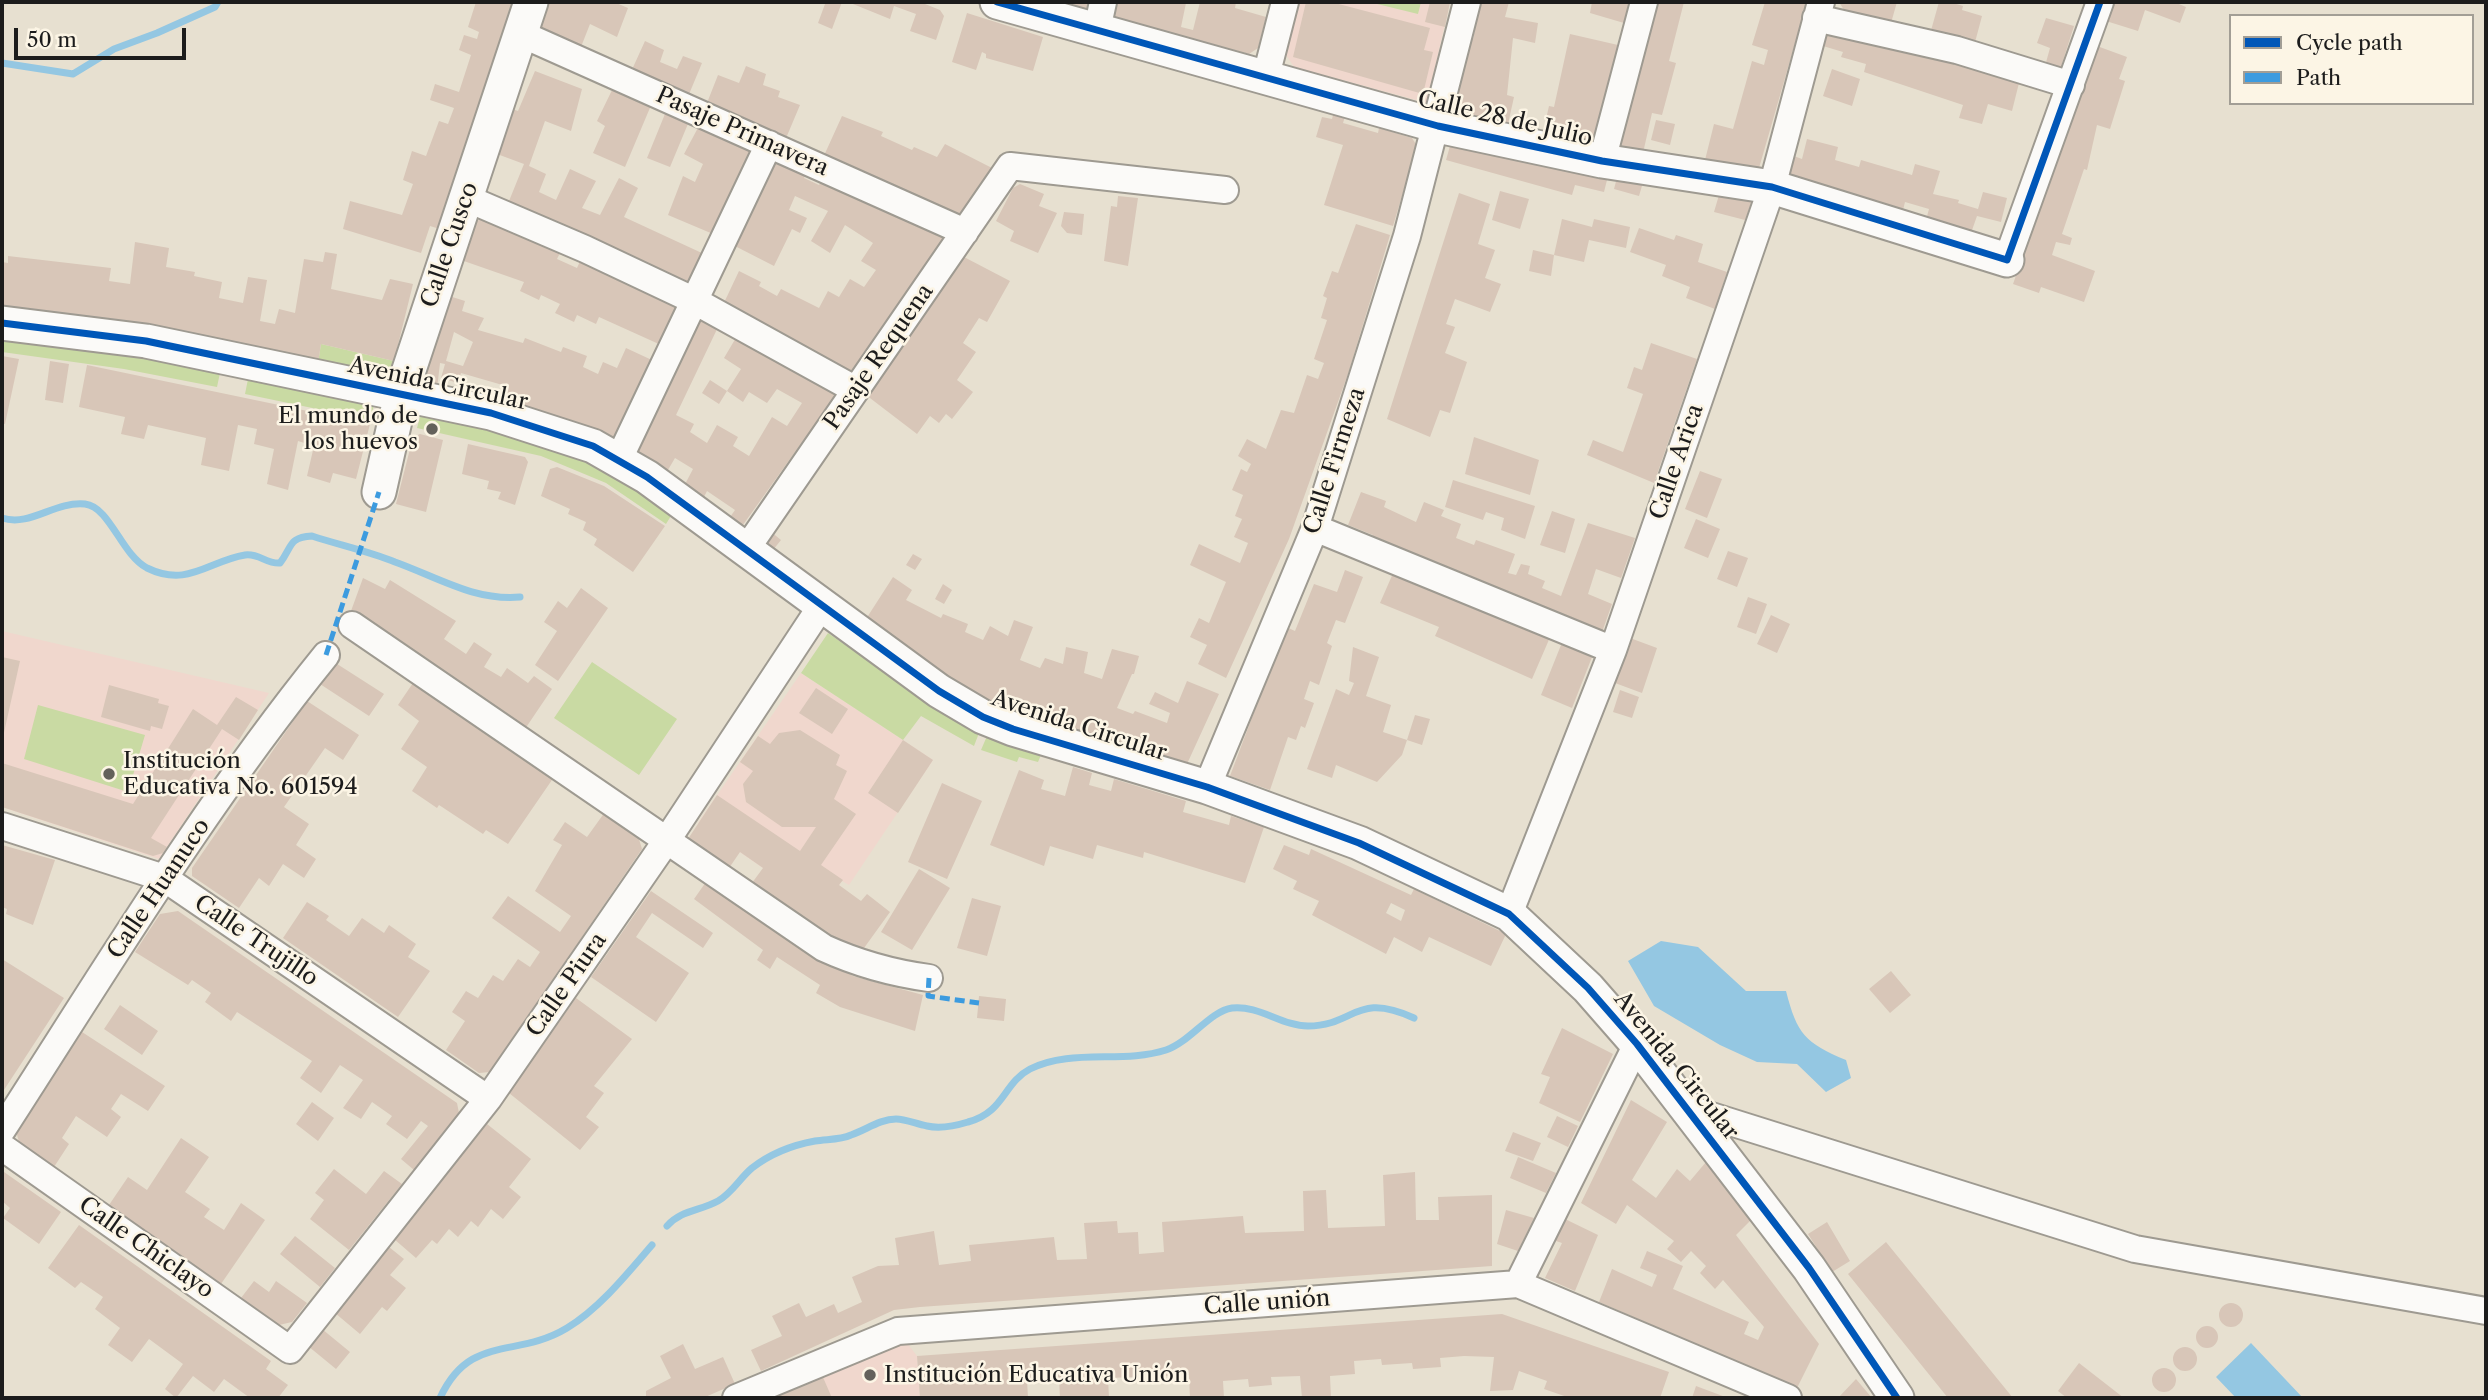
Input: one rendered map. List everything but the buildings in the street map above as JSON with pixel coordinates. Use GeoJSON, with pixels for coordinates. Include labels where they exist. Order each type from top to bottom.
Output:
{"type":"FeatureCollection","features":[{"type":"Feature","properties":{"kind":"street","name":"Calle Cusco"},"geometry":{"type":"LineString","coordinates":[[379,492],[401,394],[531,2]]}},
{"type":"Feature","properties":{"kind":"street","name":"Calle 28 de Julio"},"geometry":{"type":"LineString","coordinates":[[997,2],[1100,16],[1266,76],[1438,126],[1602,161],[1772,187],[2007,260]]}},
{"type":"Feature","properties":{"kind":"street"},"geometry":{"type":"LineString","coordinates":[[1266,76],[1285,2]]}},
{"type":"Feature","properties":{"kind":"street","name":"Calle Firmeza"},"geometry":{"type":"LineString","coordinates":[[1207,786],[1315,528],[1408,236],[1438,126],[1467,2]]}},
{"type":"Feature","properties":{"kind":"street"},"geometry":{"type":"LineString","coordinates":[[1602,161],[1644,2]]}},
{"type":"Feature","properties":{"kind":"street"},"geometry":{"type":"LineString","coordinates":[[2007,260],[2100,2]]}},
{"type":"Feature","properties":{"kind":"street"},"geometry":{"type":"LineString","coordinates":[[1819,10],[2071,85]]}},
{"type":"Feature","properties":{"kind":"street","name":"Calle Arica"},"geometry":{"type":"LineString","coordinates":[[1509,914],[1613,650],[1772,187],[1819,10]]}},
{"type":"Feature","properties":{"kind":"street","name":"Pasaje Primavera"},"geometry":{"type":"LineString","coordinates":[[519,33],[965,232]]}},
{"type":"Feature","properties":{"kind":"street"},"geometry":{"type":"LineString","coordinates":[[619,458],[769,144]]}},
{"type":"Feature","properties":{"kind":"street","name":"Pasaje Requena"},"geometry":{"type":"LineString","coordinates":[[747,548],[1010,166],[1225,190]]}},
{"type":"Feature","properties":{"kind":"street"},"geometry":{"type":"LineString","coordinates":[[466,198],[585,249],[693,300],[856,390]]}},
{"type":"Feature","properties":{"kind":"street","name":"Avenida Circular"},"geometry":{"type":"LineString","coordinates":[[2,323],[146,341],[535,425],[619,458],[747,548],[939,691],[983,717],[1062,745],[1207,786],[1359,843],[1509,914],[1588,988],[1637,1044],[1809,1268],[1897,1398]]}},
{"type":"Feature","properties":{"kind":"street"},"geometry":{"type":"LineString","coordinates":[[1315,528],[1613,650]]}},
{"type":"Feature","properties":{"kind":"street","name":"Calle Piura"},"geometry":{"type":"LineString","coordinates":[[290,1350],[488,1099],[667,840],[822,605]]}},
{"type":"Feature","properties":{"kind":"street"},"geometry":{"type":"LineString","coordinates":[[352,625],[824,948],[856,963],[893,974],[929,978]]}},
{"type":"Feature","properties":{"kind":"street","name":"Calle Huanuco"},"geometry":{"type":"LineString","coordinates":[[2,1130],[164,878],[278,714],[326,655]]}},
{"type":"Feature","properties":{"kind":"street","name":"Calle Trujillo"},"geometry":{"type":"LineString","coordinates":[[2,826],[164,878],[488,1099]]}},
{"type":"Feature","properties":{"kind":"street"},"geometry":{"type":"LineString","coordinates":[[1518,1284],[1637,1044]]}},
{"type":"Feature","properties":{"kind":"street"},"geometry":{"type":"LineString","coordinates":[[1689,1109],[2135,1249],[2486,1311]]}},
{"type":"Feature","properties":{"kind":"street","name":"Calle Chiclayo"},"geometry":{"type":"LineString","coordinates":[[2,1147],[290,1350]]}},
{"type":"Feature","properties":{"kind":"street","name":"Calle unión"},"geometry":{"type":"LineString","coordinates":[[736,1398],[898,1331],[1518,1284],[1788,1398]]}},
{"type":"Feature","properties":{"kind":"shaded area"},"geometry":{"type":"Polygon","coordinates":[[[1299,2],[1450,2],[1427,103],[1294,67],[1286,55],[1299,2]]]}},
{"type":"Feature","properties":{"kind":"shaded area","name":"Institución Educativa No. 601594"},"geometry":{"type":"Polygon","coordinates":[[[2,631],[269,693],[159,859],[2,807],[2,631]]]}},
{"type":"Feature","properties":{"kind":"shaded area"},"geometry":{"type":"Polygon","coordinates":[[[801,673],[933,760],[849,885],[842,881],[822,909],[698,823],[801,673]]]}},
{"type":"Feature","properties":{"kind":"shaded area","name":"Institución Educativa Unión"},"geometry":{"type":"Polygon","coordinates":[[[905,1340],[917,1356],[920,1398],[768,1398],[905,1340]]]}},
{"type":"Feature","properties":{"kind":"green space"},"geometry":{"type":"Polygon","coordinates":[[[1369,2],[1421,2],[1418,14],[1369,2]]]}},
{"type":"Feature","properties":{"kind":"green space"},"geometry":{"type":"Polygon","coordinates":[[[2,339],[130,355],[220,373],[217,387],[124,369],[2,352],[2,339]]]}},
{"type":"Feature","properties":{"kind":"green space"},"geometry":{"type":"Polygon","coordinates":[[[321,344],[394,361],[390,378],[318,363],[321,344]]]}},
{"type":"Feature","properties":{"kind":"green space"},"geometry":{"type":"Polygon","coordinates":[[[248,379],[374,405],[370,420],[245,394],[248,379]]]}},
{"type":"Feature","properties":{"kind":"green space"},"geometry":{"type":"Polygon","coordinates":[[[421,413],[513,432],[614,469],[674,511],[666,524],[606,483],[541,456],[417,428],[421,413]]]}},
{"type":"Feature","properties":{"kind":"green space"},"geometry":{"type":"Polygon","coordinates":[[[828,633],[929,703],[979,733],[974,746],[921,716],[903,740],[801,673],[828,633]]]}},
{"type":"Feature","properties":{"kind":"green space"},"geometry":{"type":"Polygon","coordinates":[[[592,662],[677,719],[639,775],[554,718],[592,662]]]}},
{"type":"Feature","properties":{"kind":"green space"},"geometry":{"type":"Polygon","coordinates":[[[38,705],[145,735],[128,792],[24,759],[38,705]]]}},
{"type":"Feature","properties":{"kind":"green space"},"geometry":{"type":"Polygon","coordinates":[[[987,736],[1041,755],[1038,762],[1019,757],[1017,762],[981,750],[987,736]]]}},
{"type":"Feature","properties":{"kind":"water"},"geometry":{"type":"Polygon","coordinates":[[[1661,941],[1698,947],[1746,991],[1786,991],[1799,1027],[1812,1042],[1846,1060],[1851,1078],[1826,1092],[1797,1064],[1757,1062],[1720,1045],[1654,1006],[1628,961],[1661,941]]]}},
{"type":"Feature","properties":{"kind":"water"},"geometry":{"type":"Polygon","coordinates":[[[2251,1343],[2303,1398],[2236,1398],[2216,1377],[2251,1343]]]}},
{"type":"Feature","properties":{"kind":"waterway"},"geometry":{"type":"LineString","coordinates":[[2,63],[73,74],[114,49],[215,7],[218,2]]}},
{"type":"Feature","properties":{"kind":"waterway"},"geometry":{"type":"LineString","coordinates":[[2,518],[23,519],[63,506],[85,504],[102,513],[138,561],[147,568],[174,575],[198,571],[245,555],[280,563],[294,541],[312,536],[385,558],[471,592],[520,597]]}},
{"type":"Feature","properties":{"kind":"waterway"},"geometry":{"type":"LineString","coordinates":[[667,1226],[685,1214],[718,1201],[752,1168],[782,1151],[820,1140],[847,1137],[890,1119],[937,1127],[968,1122],[990,1111],[1014,1082],[1030,1069],[1063,1059],[1132,1056],[1166,1050],[1224,1010],[1242,1008],[1289,1023],[1308,1026],[1324,1025],[1357,1012],[1379,1008],[1414,1018]]}},
{"type":"Feature","properties":{"kind":"waterway"},"geometry":{"type":"LineString","coordinates":[[440,1398],[452,1378],[465,1364],[480,1355],[548,1337],[579,1320],[612,1290],[652,1245]]}},
{"type":"Feature","properties":{"kind":"marked path"},"geometry":{"type":"LineString","coordinates":[[326,655],[379,492]]}},
{"type":"Feature","properties":{"kind":"marked path"},"geometry":{"type":"LineString","coordinates":[[929,978],[928,996],[979,1003]]}},
{"type":"Feature","properties":{"kind":"cycle path"},"geometry":{"type":"LineString","coordinates":[[997,2],[1438,126],[1602,161],[1772,187],[2007,260],[2100,2]]}},
{"type":"Feature","properties":{"kind":"cycle path"},"geometry":{"type":"LineString","coordinates":[[2,323],[146,341],[491,413],[593,446],[647,477],[939,691],[983,717],[1013,729],[1207,787],[1359,843],[1509,914],[1588,988],[1637,1044],[1809,1268],[1897,1398]]}},
{"type":"Feature","properties":{"kind":"place","name":"El mundo de los huevos"},"geometry":{"type":"Point","coordinates":[432,429]}},
{"type":"Feature","properties":{"kind":"place","name":"Institución Educativa No. 601594"},"geometry":{"type":"Point","coordinates":[109,774]}},
{"type":"Feature","properties":{"kind":"place","name":"Institución Educativa Unión"},"geometry":{"type":"Point","coordinates":[870,1375]}}]}
